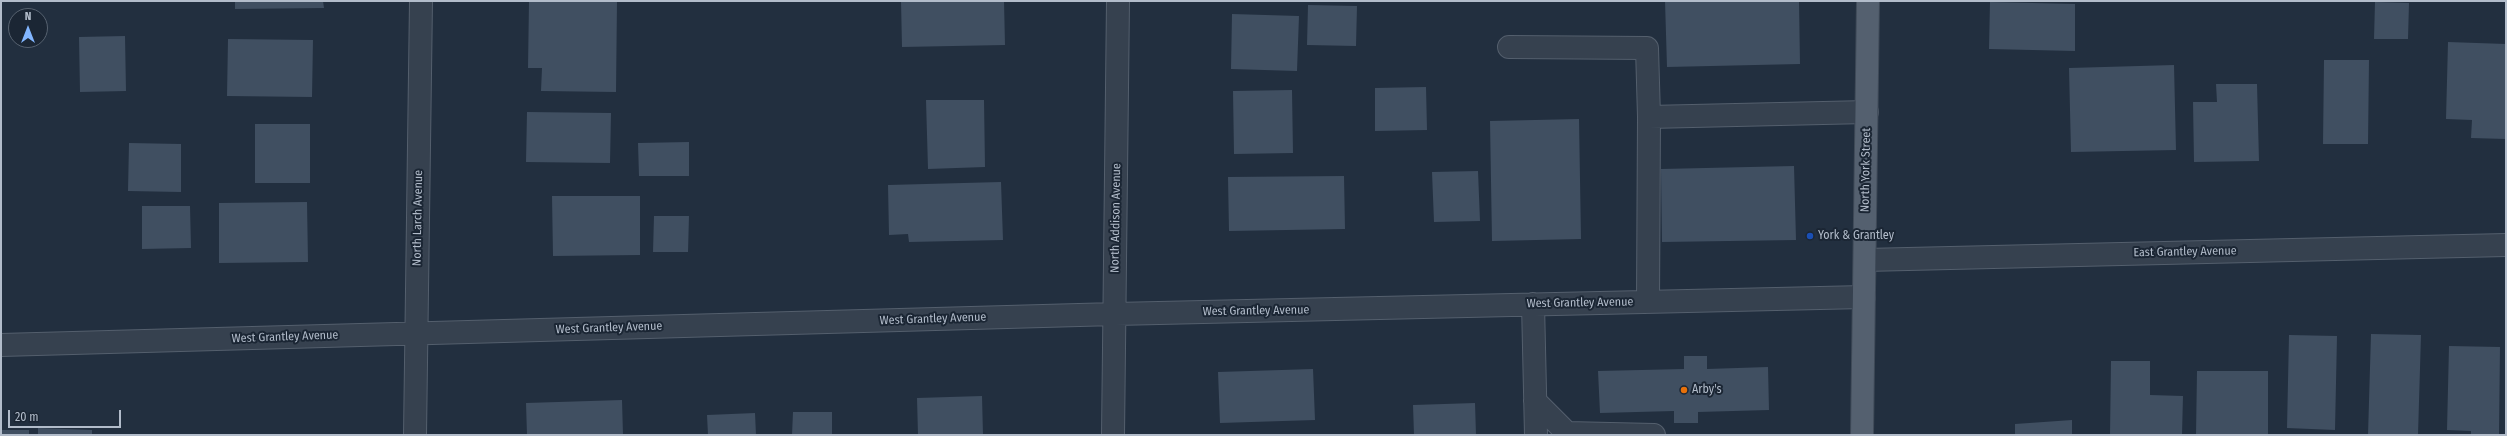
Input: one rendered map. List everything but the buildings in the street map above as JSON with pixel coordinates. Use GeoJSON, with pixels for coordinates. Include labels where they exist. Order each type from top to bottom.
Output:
{"type":"FeatureCollection","features":[{"type":"Feature","properties":{"kind":"main road","name":"North York Street"},"geometry":{"type":"LineString","coordinates":[[1862,435],[1868,1]]}},
{"type":"Feature","properties":{"kind":"street","name":"North Larch Avenue"},"geometry":{"type":"LineString","coordinates":[[415,435],[421,1]]}},
{"type":"Feature","properties":{"kind":"street","name":"North Addison Avenue"},"geometry":{"type":"LineString","coordinates":[[1113,435],[1118,1]]}},
{"type":"Feature","properties":{"kind":"street"},"geometry":{"type":"LineString","coordinates":[[1509,47],[1647,48],[1649,117],[1648,302]]}},
{"type":"Feature","properties":{"kind":"street"},"geometry":{"type":"LineString","coordinates":[[1649,117],[1867,112]]}},
{"type":"Feature","properties":{"kind":"street","name":"East Grantley Avenue"},"geometry":{"type":"LineString","coordinates":[[1865,260],[2506,244]]}},
{"type":"Feature","properties":{"kind":"street","name":"West Grantley Avenue"},"geometry":{"type":"LineString","coordinates":[[1,345],[1115,314],[1864,297]]}},
{"type":"Feature","properties":{"kind":"street"},"geometry":{"type":"LineString","coordinates":[[1533,304],[1536,435]]}},
{"type":"Feature","properties":{"kind":"street"},"geometry":{"type":"LineString","coordinates":[[1535,401],[1567,433],[1654,435]]}},
{"type":"Feature","properties":{"kind":"place","name":"York & Grantley"},"geometry":{"type":"Point","coordinates":[1810,236]}},
{"type":"Feature","properties":{"kind":"place","name":"Arby's"},"geometry":{"type":"Point","coordinates":[1684,390]}}]}
